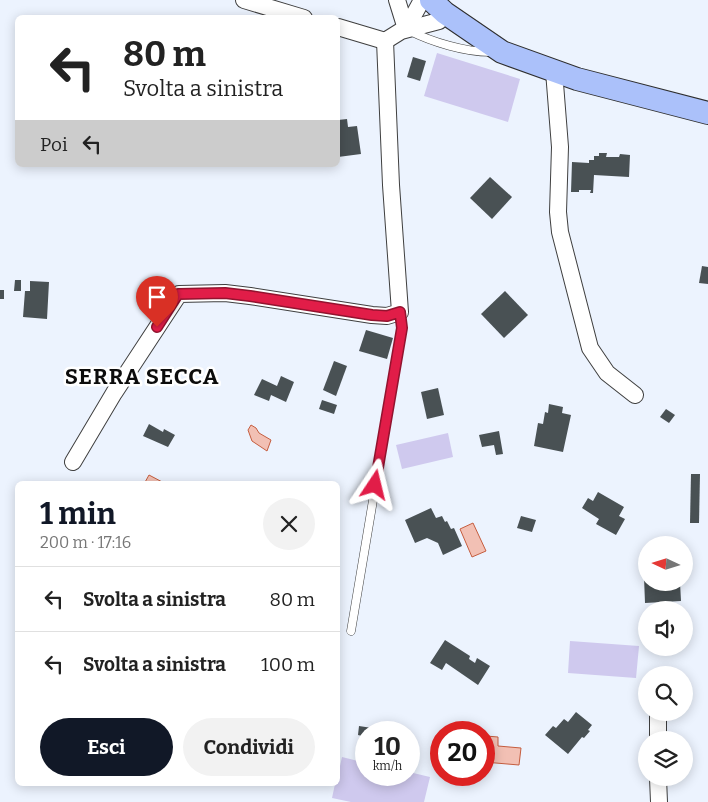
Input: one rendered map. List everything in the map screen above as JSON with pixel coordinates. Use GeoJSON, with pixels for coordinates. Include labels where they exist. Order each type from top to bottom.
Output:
{"type":"FeatureCollection","features":[{"type":"Feature","properties":{"kind":"main road"},"geometry":{"type":"LineString","coordinates":[[438,6],[502,52],[577,79],[708,113]]}},
{"type":"Feature","properties":{"kind":"street"},"geometry":{"type":"LineString","coordinates":[[244,0],[294,15]]}},
{"type":"Feature","properties":{"kind":"street"},"geometry":{"type":"LineString","coordinates":[[397,0],[406,29]]}},
{"type":"Feature","properties":{"kind":"street"},"geometry":{"type":"LineString","coordinates":[[406,29],[422,0]]}},
{"type":"Feature","properties":{"kind":"street"},"geometry":{"type":"LineString","coordinates":[[385,41],[395,33],[439,21],[438,6]]}},
{"type":"Feature","properties":{"kind":"street"},"geometry":{"type":"LineString","coordinates":[[340,28],[385,41]]}},
{"type":"Feature","properties":{"kind":"street"},"geometry":{"type":"LineString","coordinates":[[73,462],[178,294],[225,293],[372,315],[387,316],[400,312],[390,186],[385,41]]}},
{"type":"Feature","properties":{"kind":"street"},"geometry":{"type":"LineString","coordinates":[[554,71],[560,147],[558,212],[560,232],[590,348],[607,373],[635,395]]}},
{"type":"Feature","properties":{"kind":"street"},"geometry":{"type":"LineString","coordinates":[[658,786],[659,802]]}},
{"type":"Feature","properties":{"kind":"lane"},"geometry":{"type":"LineString","coordinates":[[406,29],[426,39],[480,52],[502,52]]}},
{"type":"Feature","properties":{"kind":"lane"},"geometry":{"type":"LineString","coordinates":[[351,631],[402,328],[400,312]]}},
{"type":"Feature","properties":{"kind":"shaded area"},"geometry":{"type":"Polygon","coordinates":[[[437,53],[520,79],[508,122],[424,96],[437,53]]]}},
{"type":"Feature","properties":{"kind":"shaded area"},"geometry":{"type":"Polygon","coordinates":[[[251,425],[259,433],[271,440],[267,451],[252,441],[248,430],[251,425]]]}},
{"type":"Feature","properties":{"kind":"shaded area"},"geometry":{"type":"Polygon","coordinates":[[[448,433],[453,457],[402,469],[396,445],[448,433]]]}},
{"type":"Feature","properties":{"kind":"shaded area"},"geometry":{"type":"Polygon","coordinates":[[[149,475],[160,481],[146,481],[149,475]]]}},
{"type":"Feature","properties":{"kind":"shaded area"},"geometry":{"type":"Polygon","coordinates":[[[473,523],[486,551],[472,557],[460,529],[473,523]]]}},
{"type":"Feature","properties":{"kind":"shaded area"},"geometry":{"type":"Polygon","coordinates":[[[570,641],[638,646],[636,678],[568,673],[570,641]]]}},
{"type":"Feature","properties":{"kind":"shaded area"},"geometry":{"type":"Polygon","coordinates":[[[495,737],[498,737],[498,746],[521,748],[519,765],[495,763],[495,737]]]}},
{"type":"Feature","properties":{"kind":"shaded area"},"geometry":{"type":"Polygon","coordinates":[[[342,757],[355,760],[355,786],[420,786],[420,775],[430,777],[424,802],[351,802],[332,798],[335,786],[340,786],[342,757]]]}},
{"type":"Feature","properties":{"kind":"building"},"geometry":{"type":"Polygon","coordinates":[[[413,57],[426,61],[420,81],[407,77],[413,57]]]}},
{"type":"Feature","properties":{"kind":"building"},"geometry":{"type":"Polygon","coordinates":[[[347,119],[348,127],[357,126],[361,154],[340,157],[340,120],[347,119]]]}},
{"type":"Feature","properties":{"kind":"building"},"geometry":{"type":"Polygon","coordinates":[[[599,153],[607,153],[606,157],[619,157],[620,154],[630,155],[629,177],[594,175],[593,193],[590,193],[591,190],[571,192],[572,162],[589,163],[589,160],[594,160],[594,156],[599,156],[599,153]]]}},
{"type":"Feature","properties":{"kind":"building"},"geometry":{"type":"Polygon","coordinates":[[[490,177],[512,197],[492,219],[470,198],[490,177]]]}},
{"type":"Feature","properties":{"kind":"building"},"geometry":{"type":"Polygon","coordinates":[[[702,266],[708,267],[708,284],[699,283],[702,266]]]}},
{"type":"Feature","properties":{"kind":"building"},"geometry":{"type":"Polygon","coordinates":[[[15,280],[21,280],[21,291],[14,291],[15,280]]]}},
{"type":"Feature","properties":{"kind":"building"},"geometry":{"type":"Polygon","coordinates":[[[30,281],[49,282],[47,319],[23,317],[25,291],[30,291],[30,281]]]}},
{"type":"Feature","properties":{"kind":"building"},"geometry":{"type":"Polygon","coordinates":[[[0,290],[4,290],[4,299],[0,299],[0,290]]]}},
{"type":"Feature","properties":{"kind":"building"},"geometry":{"type":"Polygon","coordinates":[[[505,291],[528,315],[504,338],[481,314],[505,291]]]}},
{"type":"Feature","properties":{"kind":"building"},"geometry":{"type":"Polygon","coordinates":[[[366,330],[393,338],[387,359],[359,351],[366,330]]]}},
{"type":"Feature","properties":{"kind":"building"},"geometry":{"type":"Polygon","coordinates":[[[334,361],[347,366],[336,396],[323,390],[334,361]]]}},
{"type":"Feature","properties":{"kind":"building"},"geometry":{"type":"Polygon","coordinates":[[[281,376],[294,382],[286,402],[271,395],[269,401],[254,395],[262,379],[277,386],[281,376]]]}},
{"type":"Feature","properties":{"kind":"building"},"geometry":{"type":"Polygon","coordinates":[[[438,388],[444,415],[427,419],[421,392],[438,388]]]}},
{"type":"Feature","properties":{"kind":"building"},"geometry":{"type":"Polygon","coordinates":[[[322,400],[337,405],[334,414],[319,409],[322,400]]]}},
{"type":"Feature","properties":{"kind":"building"},"geometry":{"type":"Polygon","coordinates":[[[549,404],[563,407],[562,413],[571,415],[563,452],[534,446],[538,423],[543,424],[545,412],[548,413],[549,404]]]}},
{"type":"Feature","properties":{"kind":"building"},"geometry":{"type":"Polygon","coordinates":[[[666,409],[675,415],[669,423],[660,417],[666,409]]]}},
{"type":"Feature","properties":{"kind":"building"},"geometry":{"type":"Polygon","coordinates":[[[149,424],[163,432],[164,429],[175,435],[168,447],[143,436],[149,424]]]}},
{"type":"Feature","properties":{"kind":"building"},"geometry":{"type":"Polygon","coordinates":[[[499,431],[503,454],[496,455],[494,445],[482,447],[479,435],[499,431]]]}},
{"type":"Feature","properties":{"kind":"building"},"geometry":{"type":"Polygon","coordinates":[[[691,474],[700,474],[699,523],[690,523],[691,474]]]}},
{"type":"Feature","properties":{"kind":"building"},"geometry":{"type":"Polygon","coordinates":[[[598,492],[624,507],[619,516],[625,519],[616,535],[596,524],[599,519],[582,508],[588,498],[593,501],[598,492]]]}},
{"type":"Feature","properties":{"kind":"building"},"geometry":{"type":"Polygon","coordinates":[[[431,508],[436,518],[442,516],[451,529],[454,528],[462,546],[443,555],[438,543],[427,538],[415,543],[405,520],[431,508]]]}},
{"type":"Feature","properties":{"kind":"building"},"geometry":{"type":"Polygon","coordinates":[[[521,516],[536,520],[532,532],[517,528],[521,516]]]}},
{"type":"Feature","properties":{"kind":"building"},"geometry":{"type":"Polygon","coordinates":[[[645,591],[680,591],[681,601],[645,601],[645,591]]]}},
{"type":"Feature","properties":{"kind":"building"},"geometry":{"type":"Polygon","coordinates":[[[445,640],[470,656],[469,659],[475,663],[477,658],[490,666],[478,685],[446,663],[442,670],[430,663],[445,640]]]}},
{"type":"Feature","properties":{"kind":"building"},"geometry":{"type":"Polygon","coordinates":[[[576,712],[592,725],[588,730],[590,731],[584,738],[582,737],[568,754],[545,735],[553,726],[556,728],[564,719],[568,722],[576,712]]]}},
{"type":"Feature","properties":{"kind":"district","name":"SERRA SECCA"},"geometry":{"type":"Point","coordinates":[142,376]}},
{"type":"Feature","properties":{"kind":"route"},"geometry":{"type":"LineString","coordinates":[[157,327],[178,294],[225,293],[372,315],[387,316],[400,312],[402,328],[375,485]]}}]}
